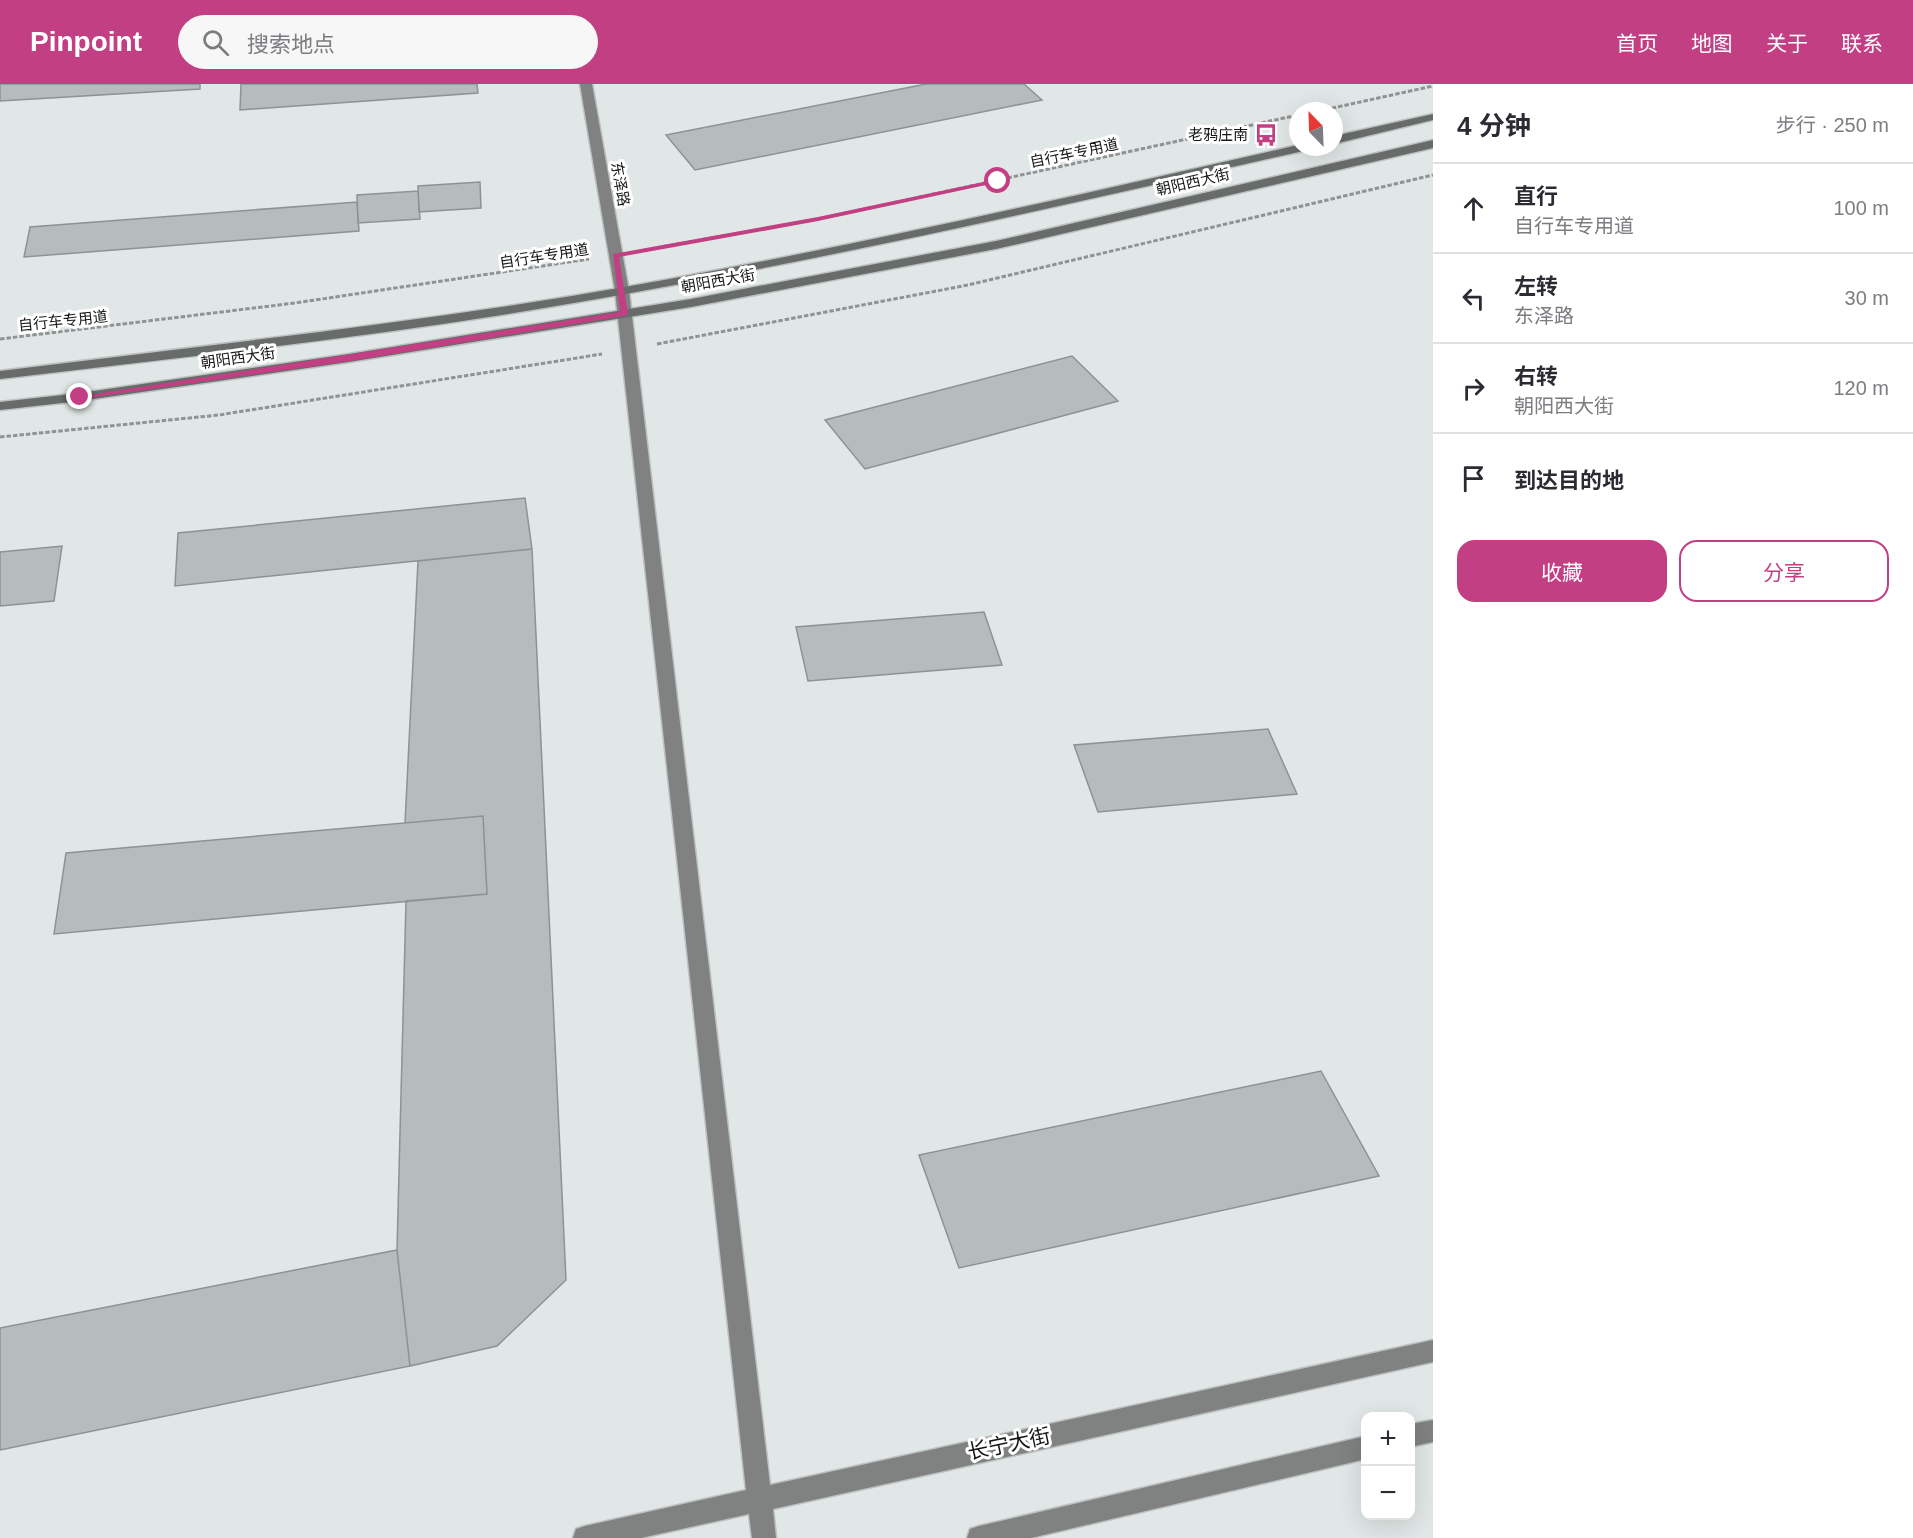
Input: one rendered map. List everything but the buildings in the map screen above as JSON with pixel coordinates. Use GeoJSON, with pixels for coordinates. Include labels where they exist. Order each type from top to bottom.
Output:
{"type":"FeatureCollection","features":[{"type":"Feature","properties":{"kind":"main road","name":"东泽路"},"geometry":{"type":"LineString","coordinates":[[586,84],[622,291],[764,1538]]}},
{"type":"Feature","properties":{"kind":"main road"},"geometry":{"type":"LineString","coordinates":[[1343,138],[1433,117]]}},
{"type":"Feature","properties":{"kind":"main road","name":"朝阳西大街"},"geometry":{"type":"LineString","coordinates":[[0,406],[80,397],[338,360],[624,314],[996,245],[1433,144]]}},
{"type":"Feature","properties":{"kind":"main road","name":"朝阳西大街"},"geometry":{"type":"LineString","coordinates":[[0,375],[342,333],[622,291],[988,219],[1289,150]]}},
{"type":"Feature","properties":{"kind":"main road","name":"长宁大街"},"geometry":{"type":"LineString","coordinates":[[585,1538],[1433,1352]]}},
{"type":"Feature","properties":{"kind":"main road"},"geometry":{"type":"LineString","coordinates":[[1415,1435],[1433,1431]]}},
{"type":"Feature","properties":{"kind":"main road"},"geometry":{"type":"LineString","coordinates":[[978,1538],[1361,1448]]}},
{"type":"Feature","properties":{"kind":"path"},"geometry":{"type":"LineString","coordinates":[[1343,106],[1433,86]]}},
{"type":"Feature","properties":{"kind":"path","name":"自行车专用道"},"geometry":{"type":"LineString","coordinates":[[0,339],[401,288],[615,255],[818,219],[1289,118]]}},
{"type":"Feature","properties":{"kind":"place","name":"老鸦庄南"},"geometry":{"type":"Point","coordinates":[1266,135]}},
{"type":"Feature","properties":{"kind":"route"},"geometry":{"type":"LineString","coordinates":[[80,397],[350,358],[624,314],[615,255],[818,219],[998,181]]}}]}
